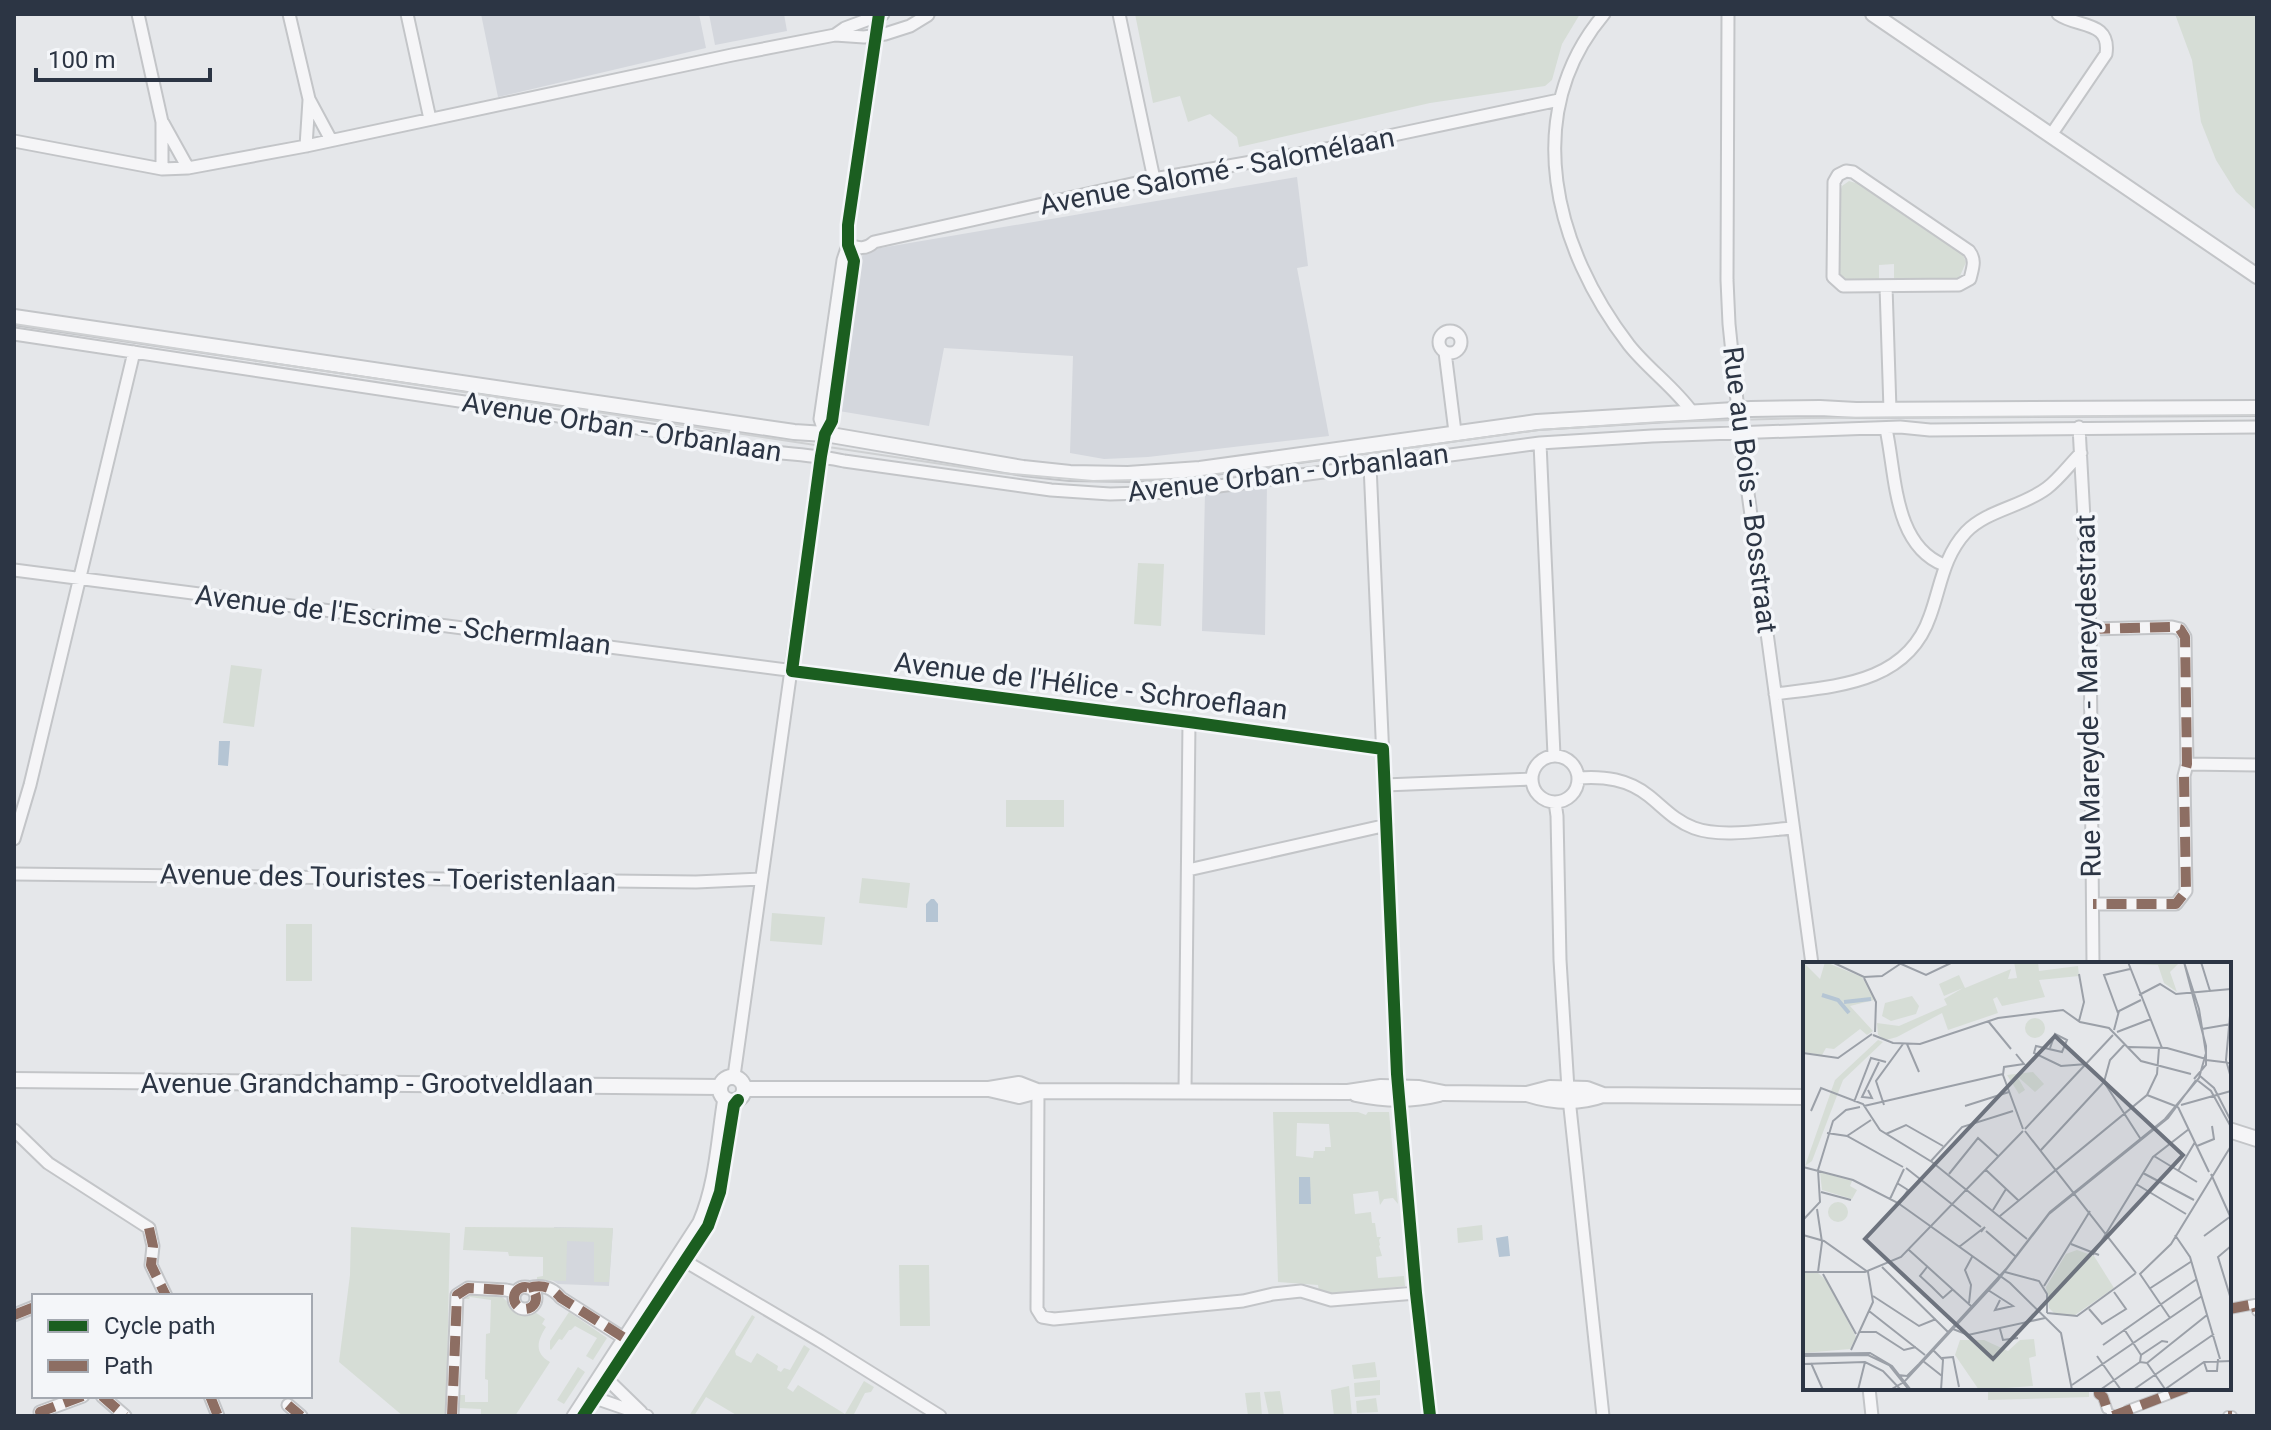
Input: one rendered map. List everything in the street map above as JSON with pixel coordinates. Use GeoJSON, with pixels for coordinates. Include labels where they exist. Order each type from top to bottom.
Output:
{"type":"FeatureCollection","features":[{"type":"Feature","properties":{"kind":"street"},"geometry":{"type":"LineString","coordinates":[[138,14],[162,122],[162,169]]}},
{"type":"Feature","properties":{"kind":"street"},"geometry":{"type":"LineString","coordinates":[[289,14],[309,99],[331,140]]}},
{"type":"Feature","properties":{"kind":"street"},"geometry":{"type":"LineString","coordinates":[[407,14],[430,119]]}},
{"type":"Feature","properties":{"kind":"street"},"geometry":{"type":"LineString","coordinates":[[835,35],[881,14]]}},
{"type":"Feature","properties":{"kind":"street"},"geometry":{"type":"LineString","coordinates":[[583,1416],[598,1386],[680,1259],[708,1226],[715,1209],[729,1146],[734,1105],[726,1078],[734,1076],[821,456],[825,434],[832,421],[854,261],[848,245],[848,225],[875,36],[881,14]]}},
{"type":"Feature","properties":{"kind":"street"},"geometry":{"type":"LineString","coordinates":[[14,141],[162,169],[188,168],[835,35],[875,36],[910,26],[926,14]]}},
{"type":"Feature","properties":{"kind":"street"},"geometry":{"type":"LineString","coordinates":[[1119,14],[1154,179]]}},
{"type":"Feature","properties":{"kind":"street"},"geometry":{"type":"LineString","coordinates":[[1604,14],[1575,58],[1559,100],[1555,156],[1561,211],[1585,275],[1614,325],[1692,412]]}},
{"type":"Feature","properties":{"kind":"street","name":"Rue au Bois - Bosstraat"},"geometry":{"type":"LineString","coordinates":[[1728,14],[1729,324],[1812,962]]}},
{"type":"Feature","properties":{"kind":"street"},"geometry":{"type":"LineString","coordinates":[[1873,14],[2257,267]]}},
{"type":"Feature","properties":{"kind":"street"},"geometry":{"type":"LineString","coordinates":[[1884,14],[2257,276]]}},
{"type":"Feature","properties":{"kind":"street"},"geometry":{"type":"LineString","coordinates":[[2053,132],[2106,54],[2107,44],[2104,35],[2096,29],[2087,24],[2076,24],[2058,14]]}},
{"type":"Feature","properties":{"kind":"street"},"geometry":{"type":"LineString","coordinates":[[306,146],[309,99]]}},
{"type":"Feature","properties":{"kind":"street","name":"Avenue Salomé - Salomélaan"},"geometry":{"type":"LineString","coordinates":[[848,245],[859,248],[870,246],[874,242],[1154,179],[1347,145],[1559,100]]}},
{"type":"Feature","properties":{"kind":"street"},"geometry":{"type":"LineString","coordinates":[[162,122],[188,168]]}},
{"type":"Feature","properties":{"kind":"street"},"geometry":{"type":"LineString","coordinates":[[1846,171],[1853,172],[1969,251],[1973,257],[1970,279],[1966,283],[1886,286],[1843,286],[1833,277],[1834,182],[1838,175],[1846,171]]}},
{"type":"Feature","properties":{"kind":"street"},"geometry":{"type":"LineString","coordinates":[[1886,286],[1890,410]]}},
{"type":"Feature","properties":{"kind":"street","name":"Avenue Orban - Orbanlaan"},"geometry":{"type":"LineString","coordinates":[[14,317],[825,434],[1023,468],[1070,473],[1200,469],[1537,422],[1692,412],[1820,408],[2257,408]]}},
{"type":"Feature","properties":{"kind":"street","name":"Avenue Orban - Orbanlaan"},"geometry":{"type":"LineString","coordinates":[[14,334],[717,440],[740,447],[821,456],[1022,487],[1110,494],[1174,492],[1540,443],[1661,435],[1900,427],[1930,430],[2257,427]]}},
{"type":"Feature","properties":{"kind":"street"},"geometry":{"type":"LineString","coordinates":[[14,839],[30,785],[134,352]]}},
{"type":"Feature","properties":{"kind":"street"},"geometry":{"type":"LineString","coordinates":[[1445,352],[1455,432]]}},
{"type":"Feature","properties":{"kind":"street"},"geometry":{"type":"LineString","coordinates":[[1661,414],[1661,435]]}},
{"type":"Feature","properties":{"kind":"street","name":"Rue Mareyde - Mareydestraat"},"geometry":{"type":"LineString","coordinates":[[2079,427],[2090,629],[2093,962]]}},
{"type":"Feature","properties":{"kind":"street"},"geometry":{"type":"LineString","coordinates":[[1886,429],[1898,495],[1909,531],[1917,545],[1933,561],[1944,565]]}},
{"type":"Feature","properties":{"kind":"street"},"geometry":{"type":"LineString","coordinates":[[1540,443],[1554,755]]}},
{"type":"Feature","properties":{"kind":"street"},"geometry":{"type":"LineString","coordinates":[[1775,694],[1844,685],[1879,674],[1900,661],[1917,641],[1930,617],[1944,565],[1958,541],[1974,524],[2046,489],[2081,453]]}},
{"type":"Feature","properties":{"kind":"street"},"geometry":{"type":"LineString","coordinates":[[1370,465],[1399,1093],[1430,1416]]}},
{"type":"Feature","properties":{"kind":"street","name":"Avenue de l'Escrime - Schermlaan"},"geometry":{"type":"LineString","coordinates":[[14,570],[792,671]]}},
{"type":"Feature","properties":{"kind":"street"},"geometry":{"type":"LineString","coordinates":[[2090,629],[2180,629],[2185,637],[2187,764],[2184,776],[2186,891],[2182,898],[2176,904],[2093,904]]}},
{"type":"Feature","properties":{"kind":"street","name":"Avenue de l'Hélice - Schroeflaan"},"geometry":{"type":"LineString","coordinates":[[792,671],[1383,749]]}},
{"type":"Feature","properties":{"kind":"street"},"geometry":{"type":"LineString","coordinates":[[1185,1091],[1189,722]]}},
{"type":"Feature","properties":{"kind":"street"},"geometry":{"type":"LineString","coordinates":[[1554,755],[1569,760],[1575,766],[1578,778],[1577,788],[1570,797],[1555,802],[1540,797],[1531,779],[1535,766],[1554,755]]}},
{"type":"Feature","properties":{"kind":"street"},"geometry":{"type":"LineString","coordinates":[[2187,764],[2257,765]]}},
{"type":"Feature","properties":{"kind":"street"},"geometry":{"type":"LineString","coordinates":[[1578,778],[1609,778],[1629,783],[1647,794],[1678,822],[1697,830],[1793,828]]}},
{"type":"Feature","properties":{"kind":"street"},"geometry":{"type":"LineString","coordinates":[[1385,785],[1531,779]]}},
{"type":"Feature","properties":{"kind":"street"},"geometry":{"type":"LineString","coordinates":[[1555,802],[1568,1095],[1603,1416]]}},
{"type":"Feature","properties":{"kind":"street"},"geometry":{"type":"LineString","coordinates":[[1188,870],[1387,825]]}},
{"type":"Feature","properties":{"kind":"street","name":"Avenue des Touristes - Toeristenlaan"},"geometry":{"type":"LineString","coordinates":[[14,874],[664,882],[761,879]]}},
{"type":"Feature","properties":{"kind":"street","name":"Avenue Grandchamp - Grootveldlaan"},"geometry":{"type":"LineString","coordinates":[[14,1080],[732,1093],[989,1089],[1019,1096],[1038,1091],[1348,1092],[1380,1099],[1399,1093],[1419,1099],[1444,1093],[1527,1094],[1547,1088],[1568,1095],[1587,1089],[1603,1095],[1803,1097]]}},
{"type":"Feature","properties":{"kind":"street"},"geometry":{"type":"LineString","coordinates":[[1038,1091],[1037,1309],[1042,1317],[1054,1319],[1243,1301],[1301,1291],[1331,1300],[1416,1293]]}},
{"type":"Feature","properties":{"kind":"street"},"geometry":{"type":"LineString","coordinates":[[14,1130],[48,1163],[149,1228],[153,1246],[151,1265],[165,1294]]}},
{"type":"Feature","properties":{"kind":"street"},"geometry":{"type":"LineString","coordinates":[[2231,1131],[2257,1139]]}},
{"type":"Feature","properties":{"kind":"street"},"geometry":{"type":"LineString","coordinates":[[680,1259],[940,1416]]}},
{"type":"Feature","properties":{"kind":"street"},"geometry":{"type":"LineString","coordinates":[[561,1298],[547,1298],[529,1308],[521,1307],[515,1301],[520,1288],[547,1287],[628,1340]]}},
{"type":"Feature","properties":{"kind":"street"},"geometry":{"type":"LineString","coordinates":[[452,1416],[457,1295],[468,1288],[516,1292]]}},
{"type":"Feature","properties":{"kind":"street"},"geometry":{"type":"LineString","coordinates":[[528,1288],[536,1296],[534,1304]]}},
{"type":"Feature","properties":{"kind":"street"},"geometry":{"type":"LineString","coordinates":[[2231,1309],[2255,1304],[2257,1311]]}},
{"type":"Feature","properties":{"kind":"street"},"geometry":{"type":"LineString","coordinates":[[598,1386],[646,1415]]}},
{"type":"Feature","properties":{"kind":"street"},"geometry":{"type":"LineString","coordinates":[[598,1386],[646,1415]]}},
{"type":"Feature","properties":{"kind":"street"},"geometry":{"type":"LineString","coordinates":[[573,1416],[598,1386]]}},
{"type":"Feature","properties":{"kind":"street"},"geometry":{"type":"LineString","coordinates":[[1869,1390],[1872,1416]]}},
{"type":"Feature","properties":{"kind":"street"},"geometry":{"type":"LineString","coordinates":[[2099,1390],[2111,1413]]}},
{"type":"Feature","properties":{"kind":"street"},"geometry":{"type":"LineString","coordinates":[[2128,1410],[2181,1390]]}},
{"type":"Feature","properties":{"kind":"street"},"geometry":{"type":"LineString","coordinates":[[42,1416],[40,1412],[78,1398]]}},
{"type":"Feature","properties":{"kind":"street"},"geometry":{"type":"LineString","coordinates":[[104,1398],[125,1416]]}},
{"type":"Feature","properties":{"kind":"street"},"geometry":{"type":"LineString","coordinates":[[288,1405],[301,1416]]}},
{"type":"Feature","properties":{"kind":"shaded area"},"geometry":{"type":"Polygon","coordinates":[[[481,14],[699,14],[706,48],[498,97],[481,14]]]}},
{"type":"Feature","properties":{"kind":"shaded area"},"geometry":{"type":"Polygon","coordinates":[[[709,14],[784,14],[787,31],[715,45],[709,14]]]}},
{"type":"Feature","properties":{"kind":"shaded area"},"geometry":{"type":"Polygon","coordinates":[[[1135,14],[1580,14],[1562,44],[1552,80],[1545,86],[1430,103],[1239,147],[1237,137],[1210,114],[1188,122],[1180,96],[1153,103],[1135,14]]]}},
{"type":"Feature","properties":{"kind":"shaded area"},"geometry":{"type":"Polygon","coordinates":[[[2175,14],[2257,14],[2257,211],[2236,192],[2216,160],[2201,122],[2192,60],[2175,14]]]}},
{"type":"Feature","properties":{"kind":"shaded area"},"geometry":{"type":"Polygon","coordinates":[[[1297,177],[1308,266],[1297,268],[1329,436],[1148,457],[1104,459],[1070,453],[1073,356],[944,348],[929,426],[839,411],[863,251],[1297,177]]]}},
{"type":"Feature","properties":{"kind":"shaded area"},"geometry":{"type":"Polygon","coordinates":[[[1849,181],[1859,184],[1963,255],[1966,262],[1960,276],[1894,280],[1894,264],[1879,265],[1879,279],[1844,280],[1840,276],[1840,193],[1842,186],[1849,181]]]}},
{"type":"Feature","properties":{"kind":"shaded area"},"geometry":{"type":"Polygon","coordinates":[[[1267,484],[1265,635],[1202,631],[1205,492],[1267,484]]]}},
{"type":"Feature","properties":{"kind":"shaded area"},"geometry":{"type":"Polygon","coordinates":[[[1138,563],[1164,564],[1161,626],[1134,624],[1138,563]]]}},
{"type":"Feature","properties":{"kind":"shaded area"},"geometry":{"type":"Polygon","coordinates":[[[231,665],[262,669],[254,727],[223,723],[231,665]]]}},
{"type":"Feature","properties":{"kind":"shaded area"},"geometry":{"type":"Polygon","coordinates":[[[1006,800],[1064,800],[1064,827],[1006,827],[1006,800]]]}},
{"type":"Feature","properties":{"kind":"shaded area"},"geometry":{"type":"Polygon","coordinates":[[[862,878],[910,883],[907,908],[859,903],[862,878]]]}},
{"type":"Feature","properties":{"kind":"shaded area"},"geometry":{"type":"Polygon","coordinates":[[[772,913],[825,917],[822,945],[770,941],[772,913]]]}},
{"type":"Feature","properties":{"kind":"shaded area"},"geometry":{"type":"Polygon","coordinates":[[[286,924],[312,924],[312,981],[286,981],[286,924]]]}},
{"type":"Feature","properties":{"kind":"shaded area"},"geometry":{"type":"Polygon","coordinates":[[[1273,1112],[1358,1112],[1366,1115],[1368,1112],[1389,1112],[1398,1204],[1393,1198],[1384,1199],[1380,1205],[1378,1191],[1353,1194],[1355,1214],[1371,1212],[1377,1237],[1381,1237],[1379,1246],[1382,1256],[1376,1257],[1378,1278],[1404,1276],[1405,1286],[1335,1294],[1319,1291],[1318,1285],[1278,1282],[1273,1112]],[[1297,1123],[1296,1156],[1313,1158],[1314,1151],[1325,1151],[1325,1147],[1331,1147],[1329,1124],[1297,1123]]]}},
{"type":"Feature","properties":{"kind":"shaded area"},"geometry":{"type":"Polygon","coordinates":[[[1482,1225],[1483,1240],[1458,1243],[1457,1228],[1482,1225]]]}},
{"type":"Feature","properties":{"kind":"shaded area"},"geometry":{"type":"Polygon","coordinates":[[[351,1227],[450,1233],[446,1416],[403,1416],[339,1362],[350,1275],[351,1227]]]}},
{"type":"Feature","properties":{"kind":"shaded area"},"geometry":{"type":"Polygon","coordinates":[[[465,1227],[613,1228],[609,1282],[594,1282],[594,1242],[567,1241],[566,1281],[537,1280],[537,1277],[543,1276],[543,1257],[463,1250],[465,1227]]]}},
{"type":"Feature","properties":{"kind":"shaded area"},"geometry":{"type":"Polygon","coordinates":[[[554,1227],[613,1228],[609,1286],[558,1284],[552,1280],[554,1227]]]}},
{"type":"Feature","properties":{"kind":"shaded area"},"geometry":{"type":"Polygon","coordinates":[[[899,1265],[929,1265],[930,1326],[900,1326],[899,1265]]]}},
{"type":"Feature","properties":{"kind":"shaded area"},"geometry":{"type":"Polygon","coordinates":[[[475,1293],[499,1295],[517,1314],[535,1312],[545,1319],[542,1324],[546,1327],[539,1351],[550,1362],[515,1416],[481,1416],[481,1409],[459,1408],[459,1395],[465,1395],[465,1402],[488,1402],[486,1334],[490,1333],[491,1300],[464,1299],[475,1293]]]}},
{"type":"Feature","properties":{"kind":"shaded area"},"geometry":{"type":"Polygon","coordinates":[[[569,1312],[607,1338],[593,1360],[586,1356],[597,1338],[575,1326],[550,1349],[550,1341],[569,1312]]]}},
{"type":"Feature","properties":{"kind":"shaded area"},"geometry":{"type":"Polygon","coordinates":[[[752,1315],[755,1317],[735,1351],[736,1355],[751,1363],[757,1353],[778,1366],[777,1370],[781,1372],[784,1368],[790,1370],[804,1345],[810,1349],[787,1388],[793,1392],[798,1385],[845,1414],[864,1381],[874,1387],[871,1392],[865,1393],[853,1416],[738,1416],[706,1397],[694,1416],[689,1416],[752,1315]]]}},
{"type":"Feature","properties":{"kind":"shaded area"},"geometry":{"type":"Polygon","coordinates":[[[1375,1362],[1377,1377],[1354,1379],[1352,1365],[1375,1362]]]}},
{"type":"Feature","properties":{"kind":"shaded area"},"geometry":{"type":"Polygon","coordinates":[[[578,1367],[585,1372],[564,1404],[557,1400],[578,1367]]]}},
{"type":"Feature","properties":{"kind":"shaded area"},"geometry":{"type":"Polygon","coordinates":[[[1380,1380],[1380,1395],[1355,1397],[1354,1383],[1380,1380]]]}},
{"type":"Feature","properties":{"kind":"shaded area"},"geometry":{"type":"Polygon","coordinates":[[[1349,1386],[1352,1416],[1334,1416],[1331,1390],[1349,1386]]]}},
{"type":"Feature","properties":{"kind":"shaded area"},"geometry":{"type":"Polygon","coordinates":[[[1988,1390],[2089,1390],[2089,1397],[1988,1400],[1988,1390]]]}},
{"type":"Feature","properties":{"kind":"shaded area"},"geometry":{"type":"Polygon","coordinates":[[[1280,1391],[1284,1416],[1269,1416],[1264,1392],[1280,1391]]]}},
{"type":"Feature","properties":{"kind":"shaded area"},"geometry":{"type":"Polygon","coordinates":[[[1260,1392],[1262,1416],[1248,1416],[1245,1393],[1260,1392]]]}},
{"type":"Feature","properties":{"kind":"shaded area"},"geometry":{"type":"Polygon","coordinates":[[[1376,1398],[1378,1412],[1357,1413],[1356,1401],[1376,1398]]]}},
{"type":"Feature","properties":{"kind":"water"},"geometry":{"type":"Polygon","coordinates":[[[219,741],[230,741],[228,766],[218,765],[219,741]]]}},
{"type":"Feature","properties":{"kind":"water"},"geometry":{"type":"Polygon","coordinates":[[[931,899],[938,904],[938,922],[926,922],[926,904],[931,899]]]}},
{"type":"Feature","properties":{"kind":"water"},"geometry":{"type":"Polygon","coordinates":[[[1299,1177],[1310,1177],[1311,1204],[1299,1204],[1299,1177]]]}},
{"type":"Feature","properties":{"kind":"water"},"geometry":{"type":"Polygon","coordinates":[[[1508,1236],[1510,1256],[1499,1257],[1496,1238],[1508,1236]]]}},
{"type":"Feature","properties":{"kind":"tunnel"},"geometry":{"type":"LineString","coordinates":[[2113,1416],[2128,1410]]}},
{"type":"Feature","properties":{"kind":"tram line"},"geometry":{"type":"LineString","coordinates":[[14,324],[1001,473],[1093,481],[1180,479],[1539,430],[1661,422],[2257,415]]}},
{"type":"Feature","properties":{"kind":"marked path"},"geometry":{"type":"LineString","coordinates":[[2090,629],[2180,629],[2185,637],[2187,764],[2184,776],[2186,891],[2176,904],[2093,904]]}},
{"type":"Feature","properties":{"kind":"marked path"},"geometry":{"type":"LineString","coordinates":[[149,1228],[153,1246],[151,1265],[165,1294]]}},
{"type":"Feature","properties":{"kind":"marked path"},"geometry":{"type":"LineString","coordinates":[[528,1288],[538,1286],[554,1291],[631,1342]]}},
{"type":"Feature","properties":{"kind":"marked path"},"geometry":{"type":"LineString","coordinates":[[525,1287],[536,1298],[525,1309],[514,1298],[525,1287]]}},
{"type":"Feature","properties":{"kind":"marked path"},"geometry":{"type":"LineString","coordinates":[[452,1416],[457,1295],[468,1288],[516,1292]]}},
{"type":"Feature","properties":{"kind":"marked path"},"geometry":{"type":"LineString","coordinates":[[2231,1309],[2255,1304],[2257,1311]]}},
{"type":"Feature","properties":{"kind":"marked path"},"geometry":{"type":"LineString","coordinates":[[14,1315],[32,1308]]}},
{"type":"Feature","properties":{"kind":"marked path"},"geometry":{"type":"LineString","coordinates":[[2099,1390],[2107,1409]]}},
{"type":"Feature","properties":{"kind":"marked path"},"geometry":{"type":"LineString","coordinates":[[2113,1416],[2181,1390]]}},
{"type":"Feature","properties":{"kind":"marked path"},"geometry":{"type":"LineString","coordinates":[[42,1416],[40,1412],[78,1398]]}},
{"type":"Feature","properties":{"kind":"marked path"},"geometry":{"type":"LineString","coordinates":[[104,1398],[125,1416]]}},
{"type":"Feature","properties":{"kind":"marked path"},"geometry":{"type":"LineString","coordinates":[[211,1398],[218,1416]]}},
{"type":"Feature","properties":{"kind":"marked path"},"geometry":{"type":"LineString","coordinates":[[288,1405],[301,1416]]}},
{"type":"Feature","properties":{"kind":"cycle path"},"geometry":{"type":"LineString","coordinates":[[879,14],[848,225],[848,245],[854,261],[832,421],[825,434],[821,456],[792,671],[1383,749],[1397,1074],[1430,1416]]}},
{"type":"Feature","properties":{"kind":"cycle path"},"geometry":{"type":"LineString","coordinates":[[583,1416],[708,1226],[720,1192],[734,1105],[738,1100]]}}]}
